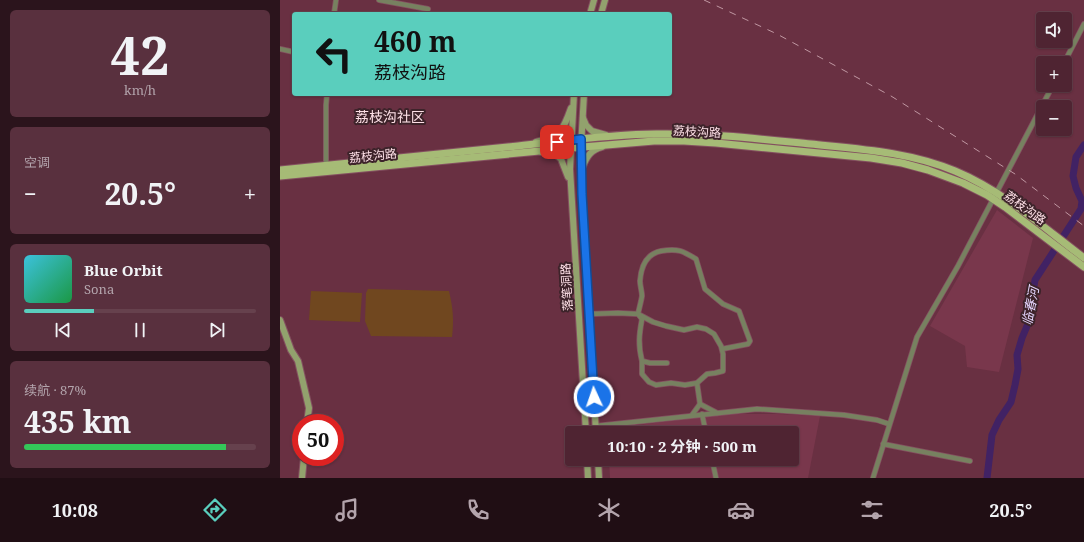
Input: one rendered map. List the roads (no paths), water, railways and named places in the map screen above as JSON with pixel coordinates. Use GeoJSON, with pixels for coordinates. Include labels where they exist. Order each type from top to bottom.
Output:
{"type":"FeatureCollection","features":[{"type":"Feature","properties":{"kind":"main road"},"geometry":{"type":"LineString","coordinates":[[591,12],[594,0]]}},
{"type":"Feature","properties":{"kind":"main road"},"geometry":{"type":"LineString","coordinates":[[602,12],[605,0]]}},
{"type":"Feature","properties":{"kind":"main road","name":"落笔洞路"},"geometry":{"type":"LineString","coordinates":[[584,96],[581,143],[583,211],[596,426]]}},
{"type":"Feature","properties":{"kind":"main road"},"geometry":{"type":"LineString","coordinates":[[529,148],[559,133],[565,125],[574,97]]}},
{"type":"Feature","properties":{"kind":"main road","name":"落笔洞路"},"geometry":{"type":"LineString","coordinates":[[574,97],[570,169],[586,426]]}},
{"type":"Feature","properties":{"kind":"main road"},"geometry":{"type":"LineString","coordinates":[[582,115],[586,125],[592,131],[603,135],[616,136]]}},
{"type":"Feature","properties":{"kind":"main road","name":"荔枝沟路"},"geometry":{"type":"LineString","coordinates":[[280,170],[581,143],[616,136],[685,134],[779,141],[872,151],[903,156],[930,162],[956,172],[995,196]]}},
{"type":"Feature","properties":{"kind":"main road","name":"荔枝沟路"},"geometry":{"type":"LineString","coordinates":[[581,143],[608,145],[654,141],[692,142],[871,158],[902,163],[928,170],[1008,200],[1069,251],[1084,267]]}},
{"type":"Feature","properties":{"kind":"main road"},"geometry":{"type":"LineString","coordinates":[[582,178],[583,166],[587,157],[596,149],[608,145]]}},
{"type":"Feature","properties":{"kind":"main road"},"geometry":{"type":"LineString","coordinates":[[529,148],[555,154],[561,159],[571,184]]}},
{"type":"Feature","properties":{"kind":"main road","name":"荔枝沟路"},"geometry":{"type":"LineString","coordinates":[[280,176],[529,148]]}},
{"type":"Feature","properties":{"kind":"main road"},"geometry":{"type":"LineString","coordinates":[[572,196],[573,192],[576,193],[583,211]]}},
{"type":"Feature","properties":{"kind":"main road","name":"荔枝沟路"},"geometry":{"type":"LineString","coordinates":[[1069,251],[1084,258]]}},
{"type":"Feature","properties":{"kind":"main road"},"geometry":{"type":"LineString","coordinates":[[280,320],[291,350],[298,362],[309,408],[308,414]]}},
{"type":"Feature","properties":{"kind":"main road"},"geometry":{"type":"LineString","coordinates":[[302,478],[303,466]]}},
{"type":"Feature","properties":{"kind":"main road"},"geometry":{"type":"LineString","coordinates":[[587,466],[588,478]]}},
{"type":"Feature","properties":{"kind":"main road"},"geometry":{"type":"LineString","coordinates":[[598,466],[599,478]]}},
{"type":"Feature","properties":{"kind":"street"},"geometry":{"type":"LineString","coordinates":[[334,12],[336,0]]}},
{"type":"Feature","properties":{"kind":"street"},"geometry":{"type":"LineString","coordinates":[[379,0],[428,9]]}},
{"type":"Feature","properties":{"kind":"street"},"geometry":{"type":"LineString","coordinates":[[1068,56],[1084,24]]}},
{"type":"Feature","properties":{"kind":"street"},"geometry":{"type":"LineString","coordinates":[[280,49],[292,52]]}},
{"type":"Feature","properties":{"kind":"street"},"geometry":{"type":"LineString","coordinates":[[873,478],[917,337],[958,266],[1049,92]]}},
{"type":"Feature","properties":{"kind":"street"},"geometry":{"type":"LineString","coordinates":[[326,166],[327,96]]}},
{"type":"Feature","properties":{"kind":"street"},"geometry":{"type":"LineString","coordinates":[[638,314],[642,296],[640,282],[643,266],[648,257],[657,252],[671,249],[683,251],[696,259],[705,289],[723,304],[739,311],[750,341],[748,344],[722,349]]}},
{"type":"Feature","properties":{"kind":"street"},"geometry":{"type":"LineString","coordinates":[[589,314],[638,314],[653,322],[672,328],[684,330],[697,327],[706,329],[714,334],[721,346],[723,354],[723,371],[707,374],[697,383],[685,385],[671,383],[656,385],[648,382],[642,374],[642,360],[639,349],[642,319],[638,314]]}},
{"type":"Feature","properties":{"kind":"street"},"geometry":{"type":"LineString","coordinates":[[642,360],[650,363],[667,363]]}},
{"type":"Feature","properties":{"kind":"street"},"geometry":{"type":"LineString","coordinates":[[692,416],[700,404],[697,383]]}},
{"type":"Feature","properties":{"kind":"street"},"geometry":{"type":"LineString","coordinates":[[700,404],[717,413]]}},
{"type":"Feature","properties":{"kind":"street"},"geometry":{"type":"LineString","coordinates":[[596,426],[757,409],[844,415],[877,420],[890,424]]}},
{"type":"Feature","properties":{"kind":"street"},"geometry":{"type":"LineString","coordinates":[[702,414],[705,426]]}},
{"type":"Feature","properties":{"kind":"street"},"geometry":{"type":"LineString","coordinates":[[883,444],[970,461]]}},
{"type":"Feature","properties":{"kind":"street"},"geometry":{"type":"LineString","coordinates":[[713,466],[716,478]]}},
{"type":"Feature","properties":{"kind":"waterway","name":"临春河"},"geometry":{"type":"LineString","coordinates":[[987,478],[992,435],[999,420],[1011,402],[1018,369],[1017,355],[1030,319],[1035,280],[1081,209],[1082,201],[1076,188],[1073,176],[1076,157],[1084,145]]}},
{"type":"Feature","properties":{"kind":"railway"},"geometry":{"type":"LineString","coordinates":[[704,0],[777,34],[891,96],[1015,174],[1084,226]]}},
{"type":"Feature","properties":{"kind":"district","name":"荔枝沟社区"},"geometry":{"type":"Point","coordinates":[390,117]}}]}
